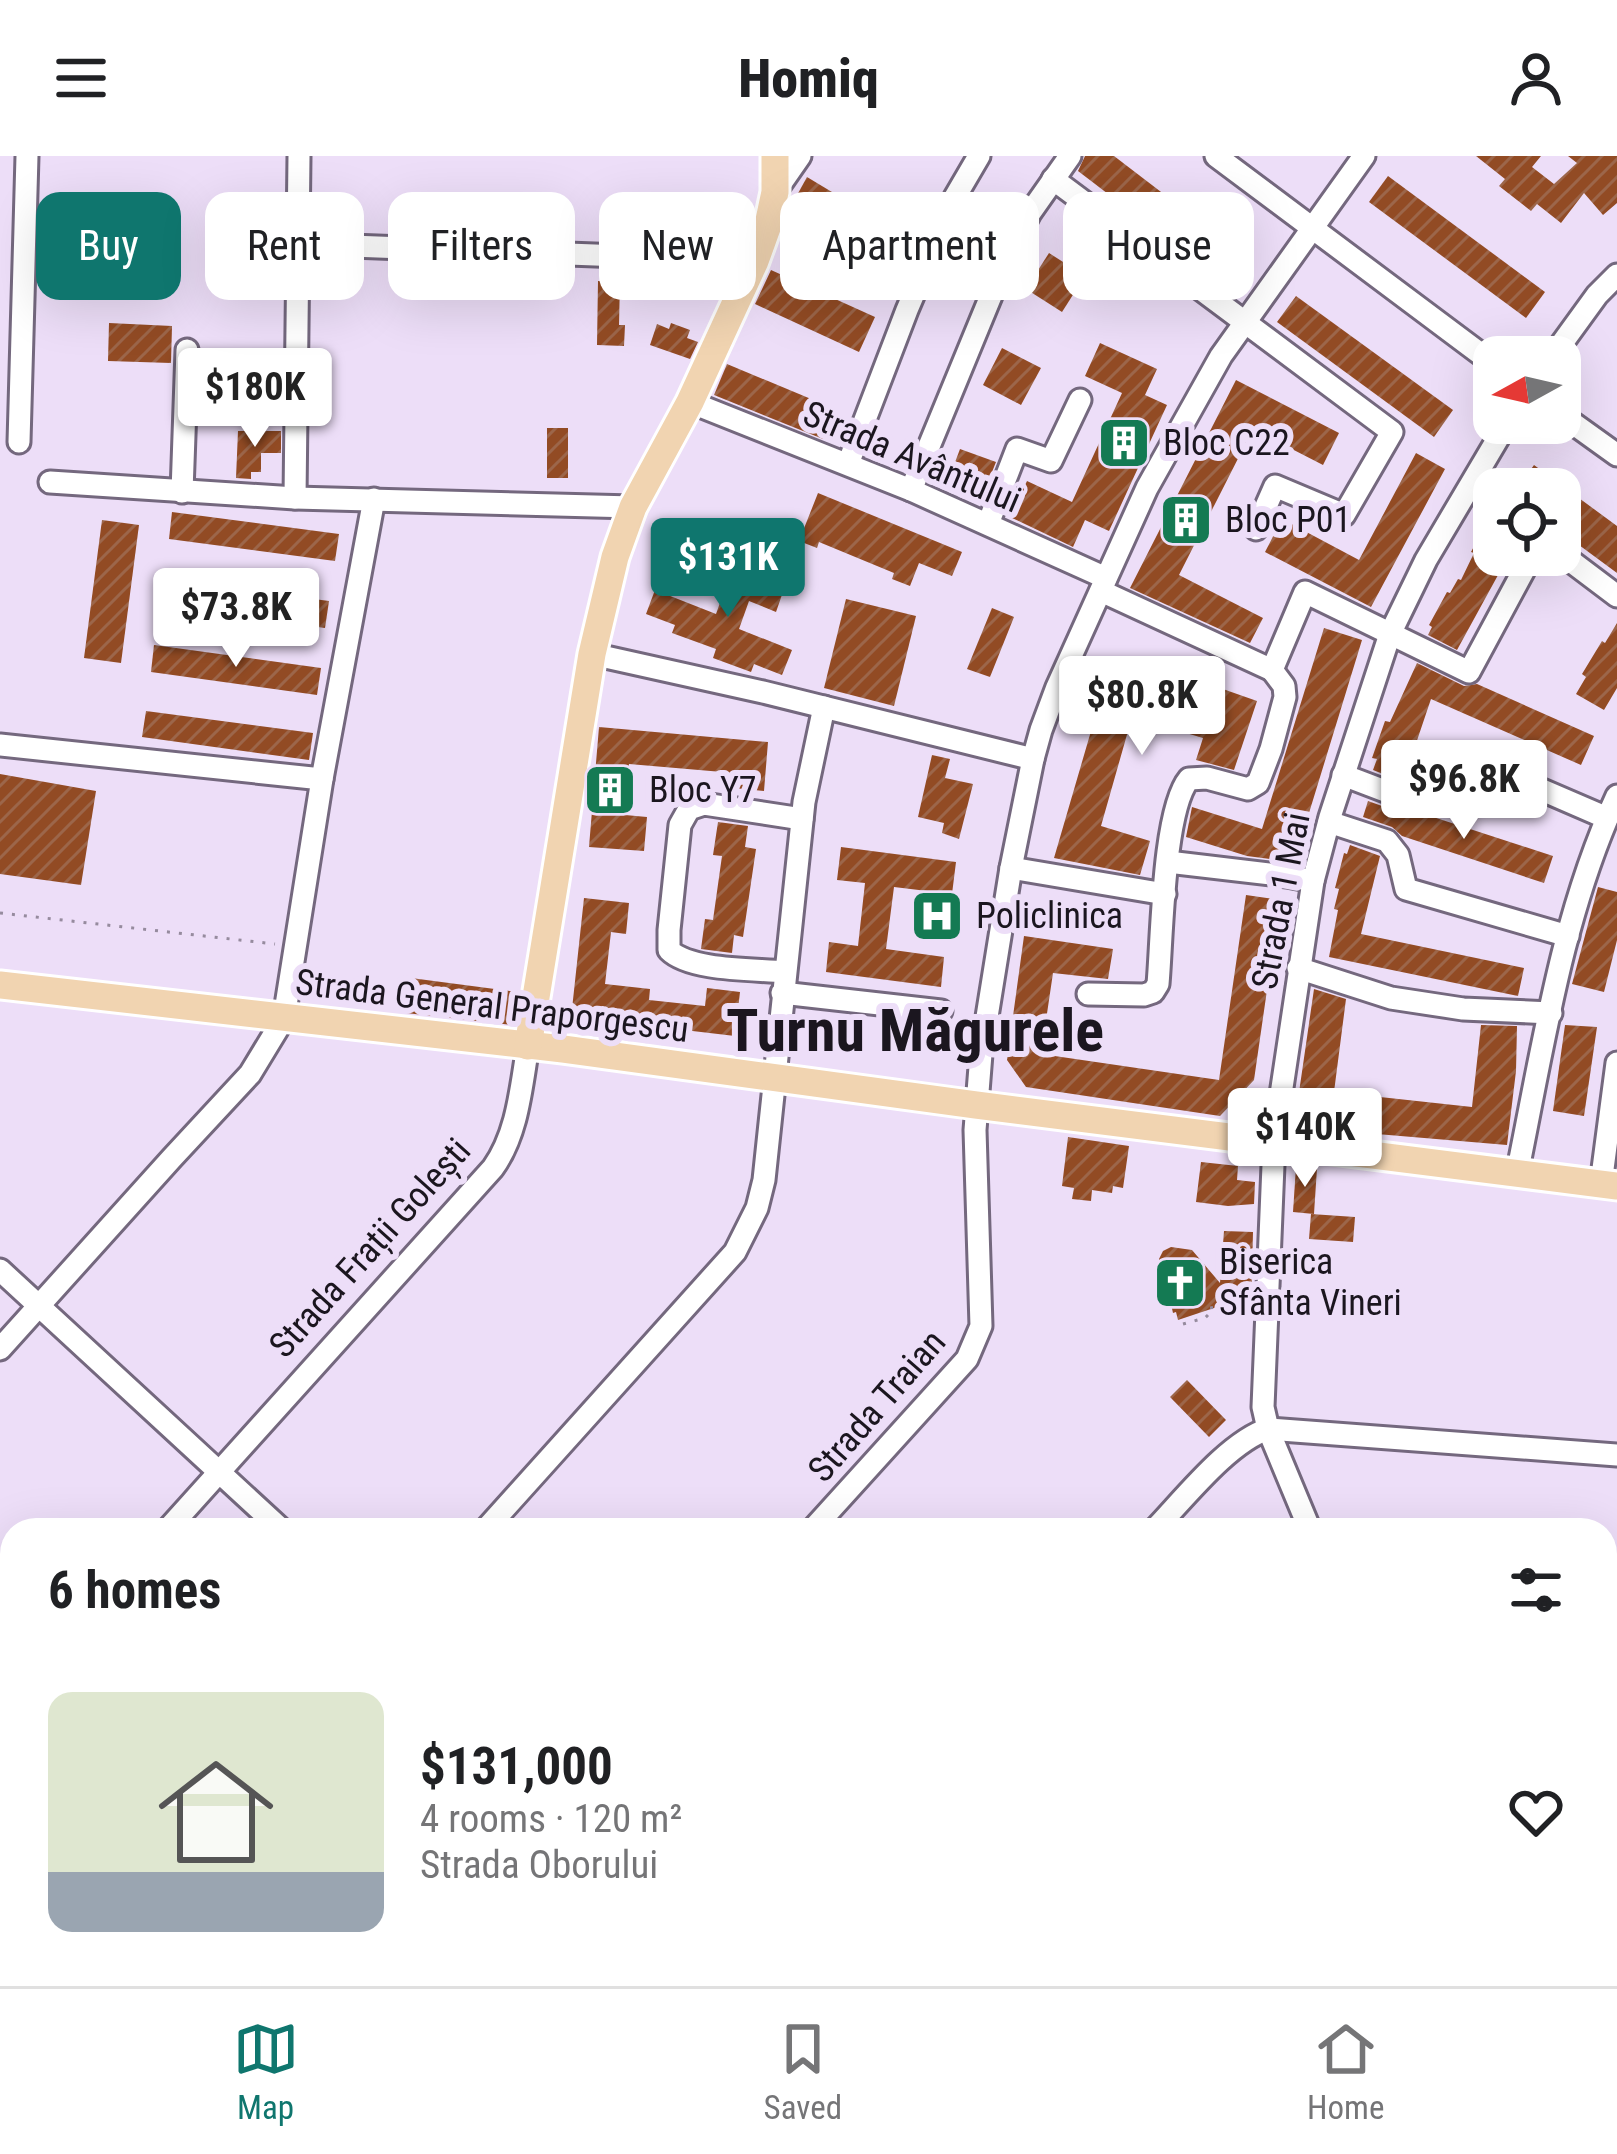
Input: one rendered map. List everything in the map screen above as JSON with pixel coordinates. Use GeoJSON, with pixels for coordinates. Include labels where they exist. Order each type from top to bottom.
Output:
{"type":"FeatureCollection","features":[{"type":"Feature","properties":{"kind":"main road","name":"Strada Frații Golești"},"geometry":{"type":"LineString","coordinates":[[756,256],[775,192],[775,156]]}},
{"type":"Feature","properties":{"kind":"main road","name":"Strada Frații Golești"},"geometry":{"type":"LineString","coordinates":[[527,1046],[592,654],[615,557],[633,507],[690,402],[736,300]]}},
{"type":"Feature","properties":{"kind":"main road","name":"Strada General Praporgescu"},"geometry":{"type":"LineString","coordinates":[[0,986],[527,1046],[1609,1185]]}},
{"type":"Feature","properties":{"kind":"street"},"geometry":{"type":"LineString","coordinates":[[19,442],[27,156]]}},
{"type":"Feature","properties":{"kind":"street"},"geometry":{"type":"LineString","coordinates":[[299,156],[299,192]]}},
{"type":"Feature","properties":{"kind":"street"},"geometry":{"type":"LineString","coordinates":[[775,192],[800,156]]}},
{"type":"Feature","properties":{"kind":"street"},"geometry":{"type":"LineString","coordinates":[[848,464],[946,216],[979,156]]}},
{"type":"Feature","properties":{"kind":"street"},"geometry":{"type":"LineString","coordinates":[[911,490],[1007,257],[1030,213],[1070,156]]}},
{"type":"Feature","properties":{"kind":"street"},"geometry":{"type":"LineString","coordinates":[[1216,156],[1473,348]]}},
{"type":"Feature","properties":{"kind":"street","name":"Strada Traian"},"geometry":{"type":"LineString","coordinates":[[823,1518],[968,1359],[981,1326],[976,1105],[981,1054],[1010,868],[1033,759],[1057,687],[1147,488],[1221,356],[1364,156]]}},
{"type":"Feature","properties":{"kind":"street"},"geometry":{"type":"LineString","coordinates":[[1053,179],[1392,432],[1344,515],[1275,486],[1256,529]]}},
{"type":"Feature","properties":{"kind":"street"},"geometry":{"type":"LineString","coordinates":[[364,246],[599,255]]}},
{"type":"Feature","properties":{"kind":"street"},"geometry":{"type":"LineString","coordinates":[[1568,336],[1617,275]]}},
{"type":"Feature","properties":{"kind":"street"},"geometry":{"type":"LineString","coordinates":[[1598,296],[1617,310]]}},
{"type":"Feature","properties":{"kind":"street"},"geometry":{"type":"LineString","coordinates":[[295,498],[297,300]]}},
{"type":"Feature","properties":{"kind":"street"},"geometry":{"type":"LineString","coordinates":[[182,492],[187,350]]}},
{"type":"Feature","properties":{"kind":"street"},"geometry":{"type":"LineString","coordinates":[[988,524],[1017,449],[1051,461],[1080,400]]}},
{"type":"Feature","properties":{"kind":"street","name":"Strada Avântului"},"geometry":{"type":"LineString","coordinates":[[690,402],[988,524],[1272,670]]}},
{"type":"Feature","properties":{"kind":"street"},"geometry":{"type":"LineString","coordinates":[[1581,429],[1617,455]]}},
{"type":"Feature","properties":{"kind":"street","name":"Strada 1 Mai"},"geometry":{"type":"LineString","coordinates":[[1305,1518],[1263,1407],[1274,1141],[1313,881],[1390,634],[1426,560],[1495,444]]}},
{"type":"Feature","properties":{"kind":"street"},"geometry":{"type":"LineString","coordinates":[[50,482],[295,498],[633,507]]}},
{"type":"Feature","properties":{"kind":"street"},"geometry":{"type":"LineString","coordinates":[[0,1349],[250,1075],[284,1018],[374,500]]}},
{"type":"Feature","properties":{"kind":"street"},"geometry":{"type":"LineString","coordinates":[[1581,569],[1617,596]]}},
{"type":"Feature","properties":{"kind":"street"},"geometry":{"type":"LineString","coordinates":[[1088,994],[1154,992],[1174,818],[1183,787],[1189,779],[1208,778],[1248,789],[1258,783],[1285,697],[1284,686],[1272,670],[1305,592],[1469,672],[1521,576]]}},
{"type":"Feature","properties":{"kind":"street"},"geometry":{"type":"LineString","coordinates":[[592,654],[1033,759]]}},
{"type":"Feature","properties":{"kind":"street"},"geometry":{"type":"LineString","coordinates":[[495,1518],[735,1252],[757,1208],[764,1180],[802,819],[824,707]]}},
{"type":"Feature","properties":{"kind":"street"},"geometry":{"type":"LineString","coordinates":[[0,745],[322,779]]}},
{"type":"Feature","properties":{"kind":"street"},"geometry":{"type":"LineString","coordinates":[[1343,775],[1414,802],[1429,794],[1441,770],[1461,755],[1607,818]]}},
{"type":"Feature","properties":{"kind":"street"},"geometry":{"type":"LineString","coordinates":[[1516,1174],[1568,936],[1597,838],[1617,796]]}},
{"type":"Feature","properties":{"kind":"street"},"geometry":{"type":"LineString","coordinates":[[802,819],[704,804],[688,808],[680,825],[669,950],[692,963],[941,1011]]}},
{"type":"Feature","properties":{"kind":"street"},"geometry":{"type":"LineString","coordinates":[[1329,822],[1387,841],[1399,855],[1406,889],[1568,936]]}},
{"type":"Feature","properties":{"kind":"street"},"geometry":{"type":"LineString","coordinates":[[1168,862],[1313,881]]}},
{"type":"Feature","properties":{"kind":"street"},"geometry":{"type":"LineString","coordinates":[[1010,868],[1165,894]]}},
{"type":"Feature","properties":{"kind":"street"},"geometry":{"type":"LineString","coordinates":[[1298,968],[1391,998],[1463,1009],[1551,1013]]}},
{"type":"Feature","properties":{"kind":"street","name":"Strada Frații Golești"},"geometry":{"type":"LineString","coordinates":[[177,1518],[493,1168],[514,1122],[527,1046]]}},
{"type":"Feature","properties":{"kind":"street"},"geometry":{"type":"LineString","coordinates":[[1609,1185],[1617,1063]]}},
{"type":"Feature","properties":{"kind":"street"},"geometry":{"type":"LineString","coordinates":[[0,1270],[270,1518]]}},
{"type":"Feature","properties":{"kind":"street"},"geometry":{"type":"LineString","coordinates":[[1166,1518],[1233,1448],[1268,1429],[1617,1455]]}},
{"type":"Feature","properties":{"kind":"path"},"geometry":{"type":"LineString","coordinates":[[0,913],[295,946]]}},
{"type":"Feature","properties":{"kind":"path"},"geometry":{"type":"LineString","coordinates":[[1183,1324],[1205,1318],[1209,1308],[1232,1305]]}},
{"type":"Feature","properties":{"kind":"building"},"geometry":{"type":"Polygon","coordinates":[[[1085,156],[1114,156],[1161,192],[1106,192],[1078,171],[1085,156]]]}},
{"type":"Feature","properties":{"kind":"building"},"geometry":{"type":"Polygon","coordinates":[[[1476,156],[1541,156],[1532,167],[1554,184],[1577,163],[1568,156],[1617,156],[1617,203],[1603,215],[1584,193],[1561,223],[1537,204],[1531,211],[1499,186],[1505,179],[1476,156]]]}},
{"type":"Feature","properties":{"kind":"building"},"geometry":{"type":"Polygon","coordinates":[[[1388,176],[1545,292],[1526,318],[1369,202],[1388,176]]]}},
{"type":"Feature","properties":{"kind":"building"},"geometry":{"type":"Polygon","coordinates":[[[807,177],[832,192],[799,192],[807,177]]]}},
{"type":"Feature","properties":{"kind":"building"},"geometry":{"type":"Polygon","coordinates":[[[1049,253],[1063,262],[1063,300],[1070,300],[1062,312],[1039,297],[1039,269],[1049,253]]]}},
{"type":"Feature","properties":{"kind":"building"},"geometry":{"type":"Polygon","coordinates":[[[771,270],[780,274],[780,300],[837,300],[875,317],[859,352],[755,304],[771,270]]]}},
{"type":"Feature","properties":{"kind":"building"},"geometry":{"type":"Polygon","coordinates":[[[599,281],[599,300],[620,300],[619,325],[625,325],[624,346],[597,345],[599,281]]]}},
{"type":"Feature","properties":{"kind":"building"},"geometry":{"type":"Polygon","coordinates":[[[1296,296],[1453,410],[1434,437],[1277,322],[1296,296]]]}},
{"type":"Feature","properties":{"kind":"building"},"geometry":{"type":"Polygon","coordinates":[[[109,323],[172,326],[171,363],[108,361],[109,323]]]}},
{"type":"Feature","properties":{"kind":"building"},"geometry":{"type":"Polygon","coordinates":[[[671,323],[690,330],[687,338],[698,342],[690,359],[650,345],[657,324],[669,329],[671,323]]]}},
{"type":"Feature","properties":{"kind":"building","name":"Bloc C22"},"geometry":{"type":"Polygon","coordinates":[[[1100,343],[1157,369],[1145,395],[1167,405],[1109,531],[1085,520],[1073,547],[1010,517],[1027,481],[1072,502],[1122,393],[1085,376],[1100,343]]]}},
{"type":"Feature","properties":{"kind":"building"},"geometry":{"type":"Polygon","coordinates":[[[1002,348],[1041,368],[1021,405],[983,385],[1002,348]]]}},
{"type":"Feature","properties":{"kind":"building"},"geometry":{"type":"Polygon","coordinates":[[[727,364],[835,409],[823,439],[714,395],[727,364]]]}},
{"type":"Feature","properties":{"kind":"building","name":"Bloc P01"},"geometry":{"type":"Polygon","coordinates":[[[1236,380],[1339,433],[1323,465],[1253,429],[1179,575],[1263,618],[1250,643],[1130,588],[1236,380]]]}},
{"type":"Feature","properties":{"kind":"building"},"geometry":{"type":"Polygon","coordinates":[[[547,428],[568,428],[568,478],[547,478],[547,428]]]}},
{"type":"Feature","properties":{"kind":"building"},"geometry":{"type":"Polygon","coordinates":[[[238,431],[281,431],[281,453],[261,453],[261,472],[251,472],[251,479],[236,478],[238,431]]]}},
{"type":"Feature","properties":{"kind":"building"},"geometry":{"type":"Polygon","coordinates":[[[960,449],[996,462],[980,502],[945,489],[960,449]]]}},
{"type":"Feature","properties":{"kind":"building"},"geometry":{"type":"Polygon","coordinates":[[[1416,453],[1445,469],[1371,607],[1265,552],[1282,519],[1359,560],[1416,453]]]}},
{"type":"Feature","properties":{"kind":"building"},"geometry":{"type":"Polygon","coordinates":[[[818,493],[962,552],[952,576],[919,563],[910,586],[892,579],[894,573],[819,542],[817,548],[799,541],[818,493]]]}},
{"type":"Feature","properties":{"kind":"building"},"geometry":{"type":"Polygon","coordinates":[[[1581,500],[1617,526],[1617,573],[1581,546],[1581,500]]]}},
{"type":"Feature","properties":{"kind":"building"},"geometry":{"type":"Polygon","coordinates":[[[172,512],[339,534],[335,561],[169,539],[172,512]]]}},
{"type":"Feature","properties":{"kind":"building"},"geometry":{"type":"Polygon","coordinates":[[[102,520],[139,525],[121,663],[84,658],[102,520]]]}},
{"type":"Feature","properties":{"kind":"building"},"geometry":{"type":"Polygon","coordinates":[[[1473,555],[1473,576],[1498,576],[1457,650],[1428,635],[1447,592],[1461,580],[1473,555]]]}},
{"type":"Feature","properties":{"kind":"building"},"geometry":{"type":"Polygon","coordinates":[[[727,559],[760,571],[757,579],[784,589],[776,612],[749,601],[739,629],[792,650],[782,675],[754,664],[751,672],[713,658],[716,649],[672,633],[675,625],[646,614],[655,590],[716,614],[726,586],[718,583],[727,559]]]}},
{"type":"Feature","properties":{"kind":"building"},"geometry":{"type":"Polygon","coordinates":[[[162,579],[329,601],[325,628],[159,606],[162,579]]]}},
{"type":"Feature","properties":{"kind":"building"},"geometry":{"type":"Polygon","coordinates":[[[846,599],[916,616],[894,706],[824,688],[846,599]]]}},
{"type":"Feature","properties":{"kind":"building"},"geometry":{"type":"Polygon","coordinates":[[[992,608],[1014,617],[990,677],[967,669],[992,608]]]}},
{"type":"Feature","properties":{"kind":"building"},"geometry":{"type":"Polygon","coordinates":[[[1617,623],[1617,688],[1604,710],[1576,694],[1586,677],[1582,674],[1617,623]]]}},
{"type":"Feature","properties":{"kind":"building"},"geometry":{"type":"Polygon","coordinates":[[[1324,628],[1362,640],[1294,862],[1247,856],[1186,837],[1192,807],[1262,829],[1324,628]]]}},
{"type":"Feature","properties":{"kind":"building"},"geometry":{"type":"Polygon","coordinates":[[[154,645],[321,668],[317,695],[151,672],[154,645]]]}},
{"type":"Feature","properties":{"kind":"building"},"geometry":{"type":"Polygon","coordinates":[[[1417,663],[1594,736],[1581,765],[1431,699],[1403,782],[1373,770],[1377,759],[1372,758],[1385,721],[1390,722],[1417,663]]]}},
{"type":"Feature","properties":{"kind":"building"},"geometry":{"type":"Polygon","coordinates":[[[1110,666],[1217,698],[1220,688],[1257,701],[1234,770],[1196,760],[1203,738],[1132,717],[1101,826],[1150,841],[1140,875],[1054,858],[1110,666]]]}},
{"type":"Feature","properties":{"kind":"building"},"geometry":{"type":"Polygon","coordinates":[[[146,711],[313,733],[309,760],[142,737],[146,711]]]}},
{"type":"Feature","properties":{"kind":"building","name":"Bloc Y7"},"geometry":{"type":"Polygon","coordinates":[[[599,727],[768,742],[764,791],[733,788],[734,773],[629,764],[625,815],[647,817],[644,851],[589,847],[599,727]]]}},
{"type":"Feature","properties":{"kind":"building"},"geometry":{"type":"Polygon","coordinates":[[[932,755],[950,759],[945,778],[973,784],[959,839],[942,833],[944,823],[918,817],[932,755]]]}},
{"type":"Feature","properties":{"kind":"building"},"geometry":{"type":"Polygon","coordinates":[[[0,774],[96,791],[81,885],[0,874],[0,774]]]}},
{"type":"Feature","properties":{"kind":"building"},"geometry":{"type":"Polygon","coordinates":[[[1368,801],[1553,856],[1544,883],[1402,836],[1392,827],[1363,817],[1368,801]]]}},
{"type":"Feature","properties":{"kind":"building"},"geometry":{"type":"Polygon","coordinates":[[[718,822],[748,826],[745,847],[756,849],[743,937],[734,935],[732,953],[701,949],[705,919],[713,920],[722,856],[713,855],[718,822]]]}},
{"type":"Feature","properties":{"kind":"building"},"geometry":{"type":"Polygon","coordinates":[[[1350,845],[1380,856],[1361,934],[1524,968],[1518,996],[1329,957],[1338,910],[1334,909],[1339,889],[1335,888],[1350,845]]]}},
{"type":"Feature","properties":{"kind":"building"},"geometry":{"type":"Polygon","coordinates":[[[841,847],[956,862],[952,894],[894,887],[886,949],[944,957],[941,987],[826,972],[829,942],[858,946],[865,883],[837,880],[841,847]]]}},
{"type":"Feature","properties":{"kind":"building"},"geometry":{"type":"Polygon","coordinates":[[[1598,887],[1617,892],[1617,940],[1604,992],[1572,984],[1598,887]]]}},
{"type":"Feature","properties":{"kind":"building"},"geometry":{"type":"Polygon","coordinates":[[[1246,895],[1280,900],[1254,1080],[1220,1116],[1026,1087],[1007,1060],[1024,936],[1113,949],[1108,979],[1053,973],[1041,1054],[1219,1080],[1246,895]]]}},
{"type":"Feature","properties":{"kind":"building"},"geometry":{"type":"Polygon","coordinates":[[[584,898],[629,903],[626,934],[611,932],[605,984],[650,989],[649,1000],[705,1006],[707,988],[740,992],[735,1036],[633,1024],[634,1016],[572,1009],[584,898]]]}},
{"type":"Feature","properties":{"kind":"building"},"geometry":{"type":"Polygon","coordinates":[[[411,978],[517,992],[513,1025],[406,1013],[411,978]]]}},
{"type":"Feature","properties":{"kind":"building"},"geometry":{"type":"Polygon","coordinates":[[[1314,989],[1346,999],[1334,1092],[1472,1107],[1481,1025],[1517,1026],[1507,1145],[1294,1127],[1314,989]]]}},
{"type":"Feature","properties":{"kind":"building"},"geometry":{"type":"Polygon","coordinates":[[[1565,1025],[1597,1027],[1584,1116],[1553,1111],[1565,1025]]]}},
{"type":"Feature","properties":{"kind":"building"},"geometry":{"type":"Polygon","coordinates":[[[1068,1137],[1129,1146],[1123,1188],[1113,1186],[1112,1193],[1092,1190],[1091,1201],[1072,1199],[1074,1188],[1062,1186],[1068,1137]]]}},
{"type":"Feature","properties":{"kind":"building"},"geometry":{"type":"Polygon","coordinates":[[[1201,1162],[1238,1166],[1237,1180],[1255,1182],[1254,1204],[1196,1202],[1201,1162]]]}},
{"type":"Feature","properties":{"kind":"building"},"geometry":{"type":"Polygon","coordinates":[[[1296,1167],[1317,1168],[1314,1214],[1293,1212],[1296,1167]]]}},
{"type":"Feature","properties":{"kind":"building"},"geometry":{"type":"Polygon","coordinates":[[[1311,1214],[1355,1217],[1353,1242],[1309,1239],[1311,1214]]]}},
{"type":"Feature","properties":{"kind":"building"},"geometry":{"type":"Polygon","coordinates":[[[1224,1231],[1253,1232],[1251,1311],[1232,1314],[1232,1302],[1178,1320],[1159,1279],[1163,1251],[1171,1247],[1192,1250],[1220,1283],[1224,1231]]]}},
{"type":"Feature","properties":{"kind":"building"},"geometry":{"type":"Polygon","coordinates":[[[1187,1380],[1226,1420],[1209,1437],[1170,1397],[1187,1380]]]}},
{"type":"Feature","properties":{"kind":"place","name":"Bloc C22"},"geometry":{"type":"Point","coordinates":[1124,443]}},
{"type":"Feature","properties":{"kind":"place","name":"Bloc P01"},"geometry":{"type":"Point","coordinates":[1186,520]}},
{"type":"Feature","properties":{"kind":"place","name":"Bloc Y7"},"geometry":{"type":"Point","coordinates":[610,790]}},
{"type":"Feature","properties":{"kind":"place","name":"Policlinica"},"geometry":{"type":"Point","coordinates":[937,916]}},
{"type":"Feature","properties":{"kind":"place","name":"Biserica Sfânta Vineri"},"geometry":{"type":"Point","coordinates":[1180,1283]}},
{"type":"Feature","properties":{"kind":"district","name":"Turnu Măgurele"},"geometry":{"type":"Point","coordinates":[915,1030]}}]}
